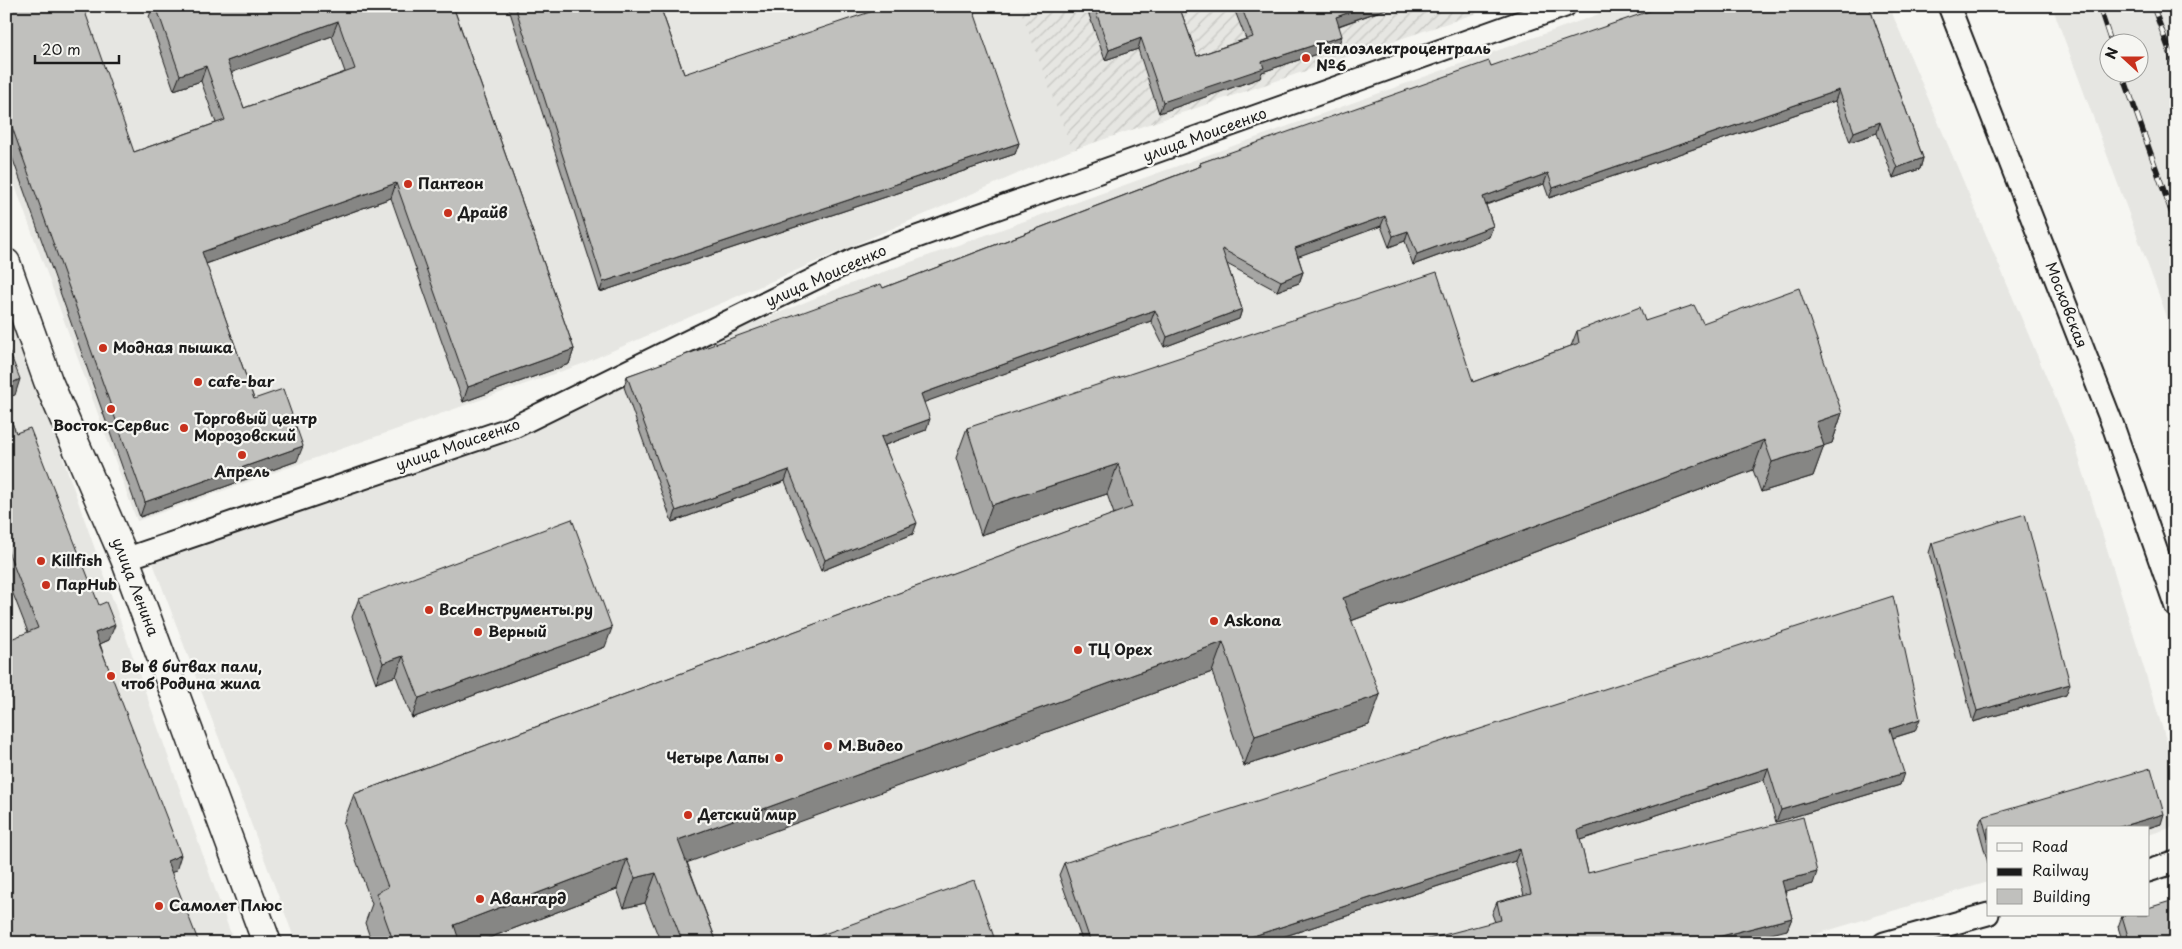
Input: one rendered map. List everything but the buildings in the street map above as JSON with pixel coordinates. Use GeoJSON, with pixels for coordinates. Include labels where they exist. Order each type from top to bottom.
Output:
{"type":"FeatureCollection","features":[{"type":"Feature","properties":{"kind":"main road","name":"улица Ленина"},"geometry":{"type":"LineString","coordinates":[[6,263],[48,381],[125,559],[266,943]]}},
{"type":"Feature","properties":{"kind":"street","name":"улица Моисеенко"},"geometry":{"type":"LineString","coordinates":[[125,559],[514,427],[855,260],[1564,6]]}},
{"type":"Feature","properties":{"kind":"street","name":"Московская"},"geometry":{"type":"LineString","coordinates":[[1949,6],[2112,423],[2176,607]]}},
{"type":"Feature","properties":{"kind":"street"},"geometry":{"type":"LineString","coordinates":[[2150,870],[2176,862]]}},
{"type":"Feature","properties":{"kind":"street"},"geometry":{"type":"LineString","coordinates":[[1884,943],[1987,914]]}},
{"type":"Feature","properties":{"kind":"shaded area"},"geometry":{"type":"Polygon","coordinates":[[[6,6],[1494,6],[1072,150],[582,364],[137,521],[6,161],[6,6]]]}},
{"type":"Feature","properties":{"kind":"shaded area"},"geometry":{"type":"Polygon","coordinates":[[[1019,6],[1475,6],[1477,13],[1072,150],[1019,6]]]}},
{"type":"Feature","properties":{"kind":"shaded area"},"geometry":{"type":"Polygon","coordinates":[[[1621,6],[1889,6],[2074,442],[2176,772],[2176,826],[2150,834],[2150,826],[1987,826],[1987,882],[1787,943],[296,943],[153,563],[428,456],[847,285],[1621,6]]]}},
{"type":"Feature","properties":{"kind":"shaded area"},"geometry":{"type":"Polygon","coordinates":[[[2052,6],[2176,6],[2176,341],[2052,6]]]}},
{"type":"Feature","properties":{"kind":"shaded area"},"geometry":{"type":"Polygon","coordinates":[[[6,297],[234,943],[6,943],[6,297]]]}},
{"type":"Feature","properties":{"kind":"railway"},"geometry":{"type":"LineString","coordinates":[[2099,6],[2108,32]]}},
{"type":"Feature","properties":{"kind":"railway"},"geometry":{"type":"LineString","coordinates":[[2153,6],[2176,69]]}},
{"type":"Feature","properties":{"kind":"railway"},"geometry":{"type":"LineString","coordinates":[[2126,82],[2176,225]]}},
{"type":"Feature","properties":{"kind":"place","name":"Теплоэлектроцентраль №6"},"geometry":{"type":"Point","coordinates":[1306,58]}},
{"type":"Feature","properties":{"kind":"place","name":"Пантеон"},"geometry":{"type":"Point","coordinates":[408,184]}},
{"type":"Feature","properties":{"kind":"place","name":"Драйв"},"geometry":{"type":"Point","coordinates":[448,213]}},
{"type":"Feature","properties":{"kind":"place","name":"Модная пышка"},"geometry":{"type":"Point","coordinates":[103,348]}},
{"type":"Feature","properties":{"kind":"place","name":"cafe-bar"},"geometry":{"type":"Point","coordinates":[198,382]}},
{"type":"Feature","properties":{"kind":"place","name":"Восток-Сервис"},"geometry":{"type":"Point","coordinates":[111,409]}},
{"type":"Feature","properties":{"kind":"place","name":"Торговый центр Морозовский"},"geometry":{"type":"Point","coordinates":[184,428]}},
{"type":"Feature","properties":{"kind":"place","name":"Апрель"},"geometry":{"type":"Point","coordinates":[242,455]}},
{"type":"Feature","properties":{"kind":"place","name":"Killfish"},"geometry":{"type":"Point","coordinates":[41,561]}},
{"type":"Feature","properties":{"kind":"place","name":"ПарHub"},"geometry":{"type":"Point","coordinates":[46,585]}},
{"type":"Feature","properties":{"kind":"place","name":"ВсеИнструменты.ру"},"geometry":{"type":"Point","coordinates":[429,610]}},
{"type":"Feature","properties":{"kind":"place","name":"Askona"},"geometry":{"type":"Point","coordinates":[1214,621]}},
{"type":"Feature","properties":{"kind":"place","name":"Верный"},"geometry":{"type":"Point","coordinates":[478,632]}},
{"type":"Feature","properties":{"kind":"place","name":"ТЦ Орех"},"geometry":{"type":"Point","coordinates":[1078,650]}},
{"type":"Feature","properties":{"kind":"place","name":"Вы в битвах пали, чтоб Родина жила"},"geometry":{"type":"Point","coordinates":[111,676]}},
{"type":"Feature","properties":{"kind":"place","name":"М.Видео"},"geometry":{"type":"Point","coordinates":[828,746]}},
{"type":"Feature","properties":{"kind":"place","name":"Четыре Лапы"},"geometry":{"type":"Point","coordinates":[779,758]}},
{"type":"Feature","properties":{"kind":"place","name":"Детский мир"},"geometry":{"type":"Point","coordinates":[688,815]}},
{"type":"Feature","properties":{"kind":"place","name":"Авангард"},"geometry":{"type":"Point","coordinates":[480,899]}},
{"type":"Feature","properties":{"kind":"place","name":"Самолет Плюс"},"geometry":{"type":"Point","coordinates":[159,906]}}]}
